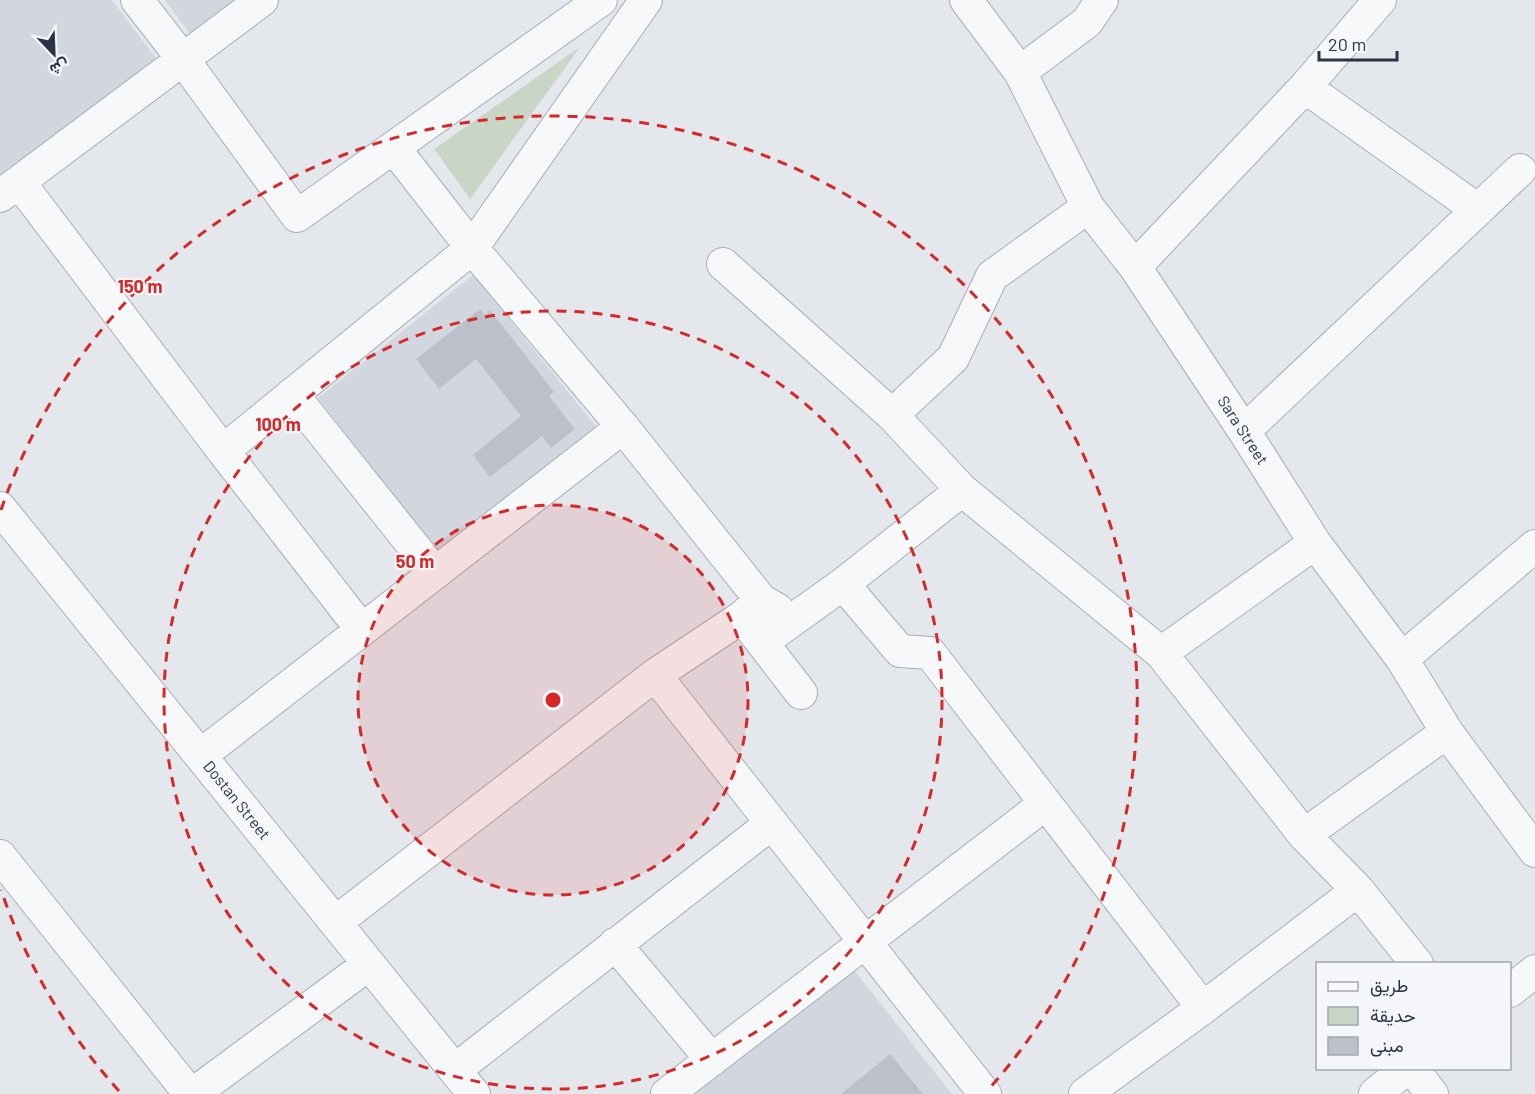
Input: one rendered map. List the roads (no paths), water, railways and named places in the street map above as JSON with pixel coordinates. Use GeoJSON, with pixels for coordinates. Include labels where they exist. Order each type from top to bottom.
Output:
{"type":"FeatureCollection","features":[{"type":"Feature","properties":{"kind":"street"},"geometry":{"type":"LineString","coordinates":[[137,0],[297,216],[601,0]]}},
{"type":"Feature","properties":{"kind":"street"},"geometry":{"type":"LineString","coordinates":[[262,0],[9,189],[223,450],[362,630]]}},
{"type":"Feature","properties":{"kind":"street"},"geometry":{"type":"LineString","coordinates":[[223,450],[472,248],[646,0]]}},
{"type":"Feature","properties":{"kind":"street","name":"Sara Street"},"geometry":{"type":"LineString","coordinates":[[966,0],[1020,72],[1088,207],[1135,267],[1315,543],[1402,659],[1447,732],[1535,851]]}},
{"type":"Feature","properties":{"kind":"street"},"geometry":{"type":"LineString","coordinates":[[1020,72],[1087,21],[1102,0]]}},
{"type":"Feature","properties":{"kind":"street"},"geometry":{"type":"LineString","coordinates":[[1135,267],[1305,87],[1380,0]]}},
{"type":"Feature","properties":{"kind":"street"},"geometry":{"type":"LineString","coordinates":[[1305,87],[1478,210]]}},
{"type":"Feature","properties":{"kind":"street"},"geometry":{"type":"LineString","coordinates":[[394,148],[472,248],[622,427],[760,609],[762,642],[801,693]]}},
{"type":"Feature","properties":{"kind":"street"},"geometry":{"type":"LineString","coordinates":[[1244,431],[1520,170]]}},
{"type":"Feature","properties":{"kind":"street"},"geometry":{"type":"LineString","coordinates":[[892,415],[953,358],[992,276],[1088,207]]}},
{"type":"Feature","properties":{"kind":"street"},"geometry":{"type":"LineString","coordinates":[[723,264],[892,415],[962,490],[1161,653],[1304,835],[1358,890],[1416,962]]}},
{"type":"Feature","properties":{"kind":"street"},"geometry":{"type":"LineString","coordinates":[[292,394],[435,573]]}},
{"type":"Feature","properties":{"kind":"street"},"geometry":{"type":"LineString","coordinates":[[201,755],[622,427]]}},
{"type":"Feature","properties":{"kind":"street"},"geometry":{"type":"LineString","coordinates":[[762,642],[843,584],[962,490]]}},
{"type":"Feature","properties":{"kind":"street","name":"Dostan Street"},"geometry":{"type":"LineString","coordinates":[[5,526],[201,755],[474,1094]]}},
{"type":"Feature","properties":{"kind":"street"},"geometry":{"type":"LineString","coordinates":[[1161,653],[1315,543]]}},
{"type":"Feature","properties":{"kind":"street"},"geometry":{"type":"LineString","coordinates":[[1402,659],[1535,546]]}},
{"type":"Feature","properties":{"kind":"street"},"geometry":{"type":"LineString","coordinates":[[843,584],[900,651],[930,653],[1203,1008]]}},
{"type":"Feature","properties":{"kind":"street"},"geometry":{"type":"LineString","coordinates":[[336,922],[655,675],[760,609]]}},
{"type":"Feature","properties":{"kind":"street"},"geometry":{"type":"LineString","coordinates":[[655,675],[985,1094]]}},
{"type":"Feature","properties":{"kind":"street"},"geometry":{"type":"LineString","coordinates":[[1304,835],[1447,732]]}},
{"type":"Feature","properties":{"kind":"street"},"geometry":{"type":"LineString","coordinates":[[667,1094],[1046,804]]}},
{"type":"Feature","properties":{"kind":"street"},"geometry":{"type":"LineString","coordinates":[[455,1070],[772,823]]}},
{"type":"Feature","properties":{"kind":"street"},"geometry":{"type":"LineString","coordinates":[[0,856],[191,1094],[369,964]]}},
{"type":"Feature","properties":{"kind":"street"},"geometry":{"type":"LineString","coordinates":[[1085,1094],[1358,890]]}},
{"type":"Feature","properties":{"kind":"street"},"geometry":{"type":"LineString","coordinates":[[615,944],[712,1060]]}},
{"type":"Feature","properties":{"kind":"street"},"geometry":{"type":"LineString","coordinates":[[1511,989],[1535,970]]}},
{"type":"Feature","properties":{"kind":"street"},"geometry":{"type":"LineString","coordinates":[[1375,1094],[1405,1070]]}},
{"type":"Feature","properties":{"kind":"street"},"geometry":{"type":"LineString","coordinates":[[1414,1070],[1432,1094]]}}]}
